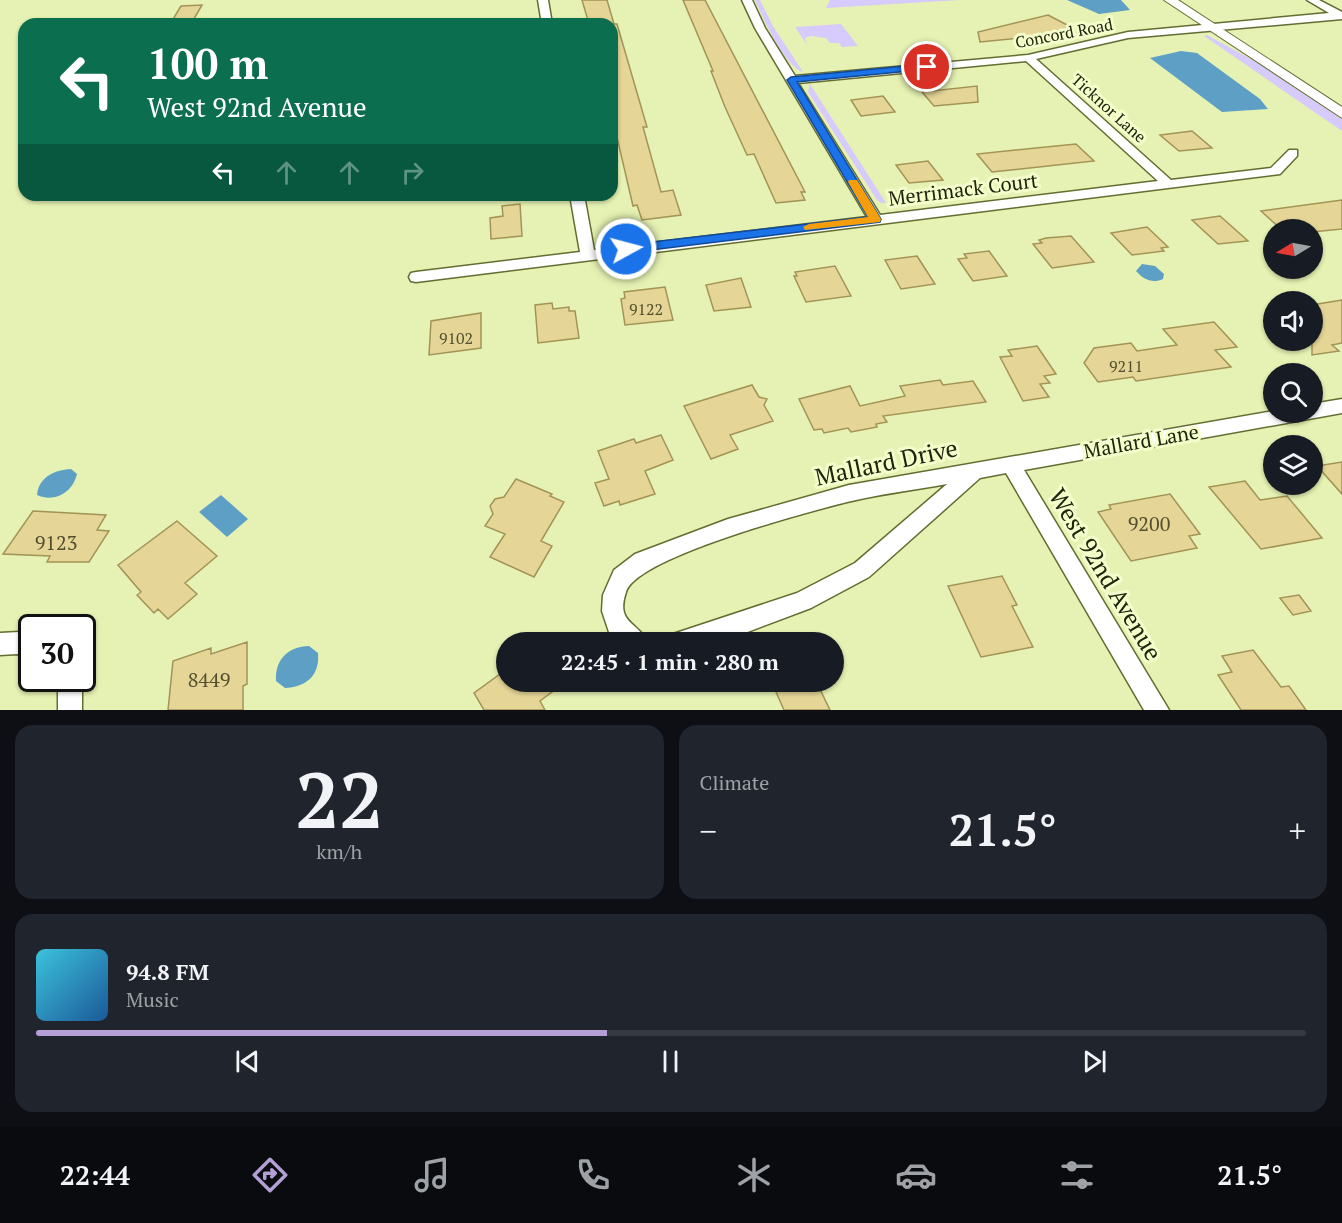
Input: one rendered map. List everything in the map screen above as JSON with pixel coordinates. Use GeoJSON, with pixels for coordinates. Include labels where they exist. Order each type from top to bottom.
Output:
{"type":"FeatureCollection","features":[{"type":"Feature","properties":{"kind":"street"},"geometry":{"type":"LineString","coordinates":[[543,0],[546,18]]}},
{"type":"Feature","properties":{"kind":"street"},"geometry":{"type":"LineString","coordinates":[[747,0],[760,28],[876,219]]}},
{"type":"Feature","properties":{"kind":"street"},"geometry":{"type":"LineString","coordinates":[[1170,0],[1342,114]]}},
{"type":"Feature","properties":{"kind":"street"},"geometry":{"type":"LineString","coordinates":[[1312,0],[1341,16]]}},
{"type":"Feature","properties":{"kind":"street","name":"Concord Road"},"geometry":{"type":"LineString","coordinates":[[791,80],[1028,58],[1128,35],[1341,16]]}},
{"type":"Feature","properties":{"kind":"street","name":"Ticknor Lane"},"geometry":{"type":"LineString","coordinates":[[1028,58],[1167,183]]}},
{"type":"Feature","properties":{"kind":"street","name":"Merrimack Court"},"geometry":{"type":"LineString","coordinates":[[416,276],[1275,171],[1293,153]]}},
{"type":"Feature","properties":{"kind":"street"},"geometry":{"type":"LineString","coordinates":[[579,201],[588,254]]}},
{"type":"Feature","properties":{"kind":"street"},"geometry":{"type":"LineString","coordinates":[[1323,409],[1342,406]]}},
{"type":"Feature","properties":{"kind":"street","name":"Mallard Lane"},"geometry":{"type":"LineString","coordinates":[[976,469],[1263,419]]}},
{"type":"Feature","properties":{"kind":"street","name":"West 92nd Avenue"},"geometry":{"type":"LineString","coordinates":[[1011,463],[1157,710]]}},
{"type":"Feature","properties":{"kind":"street","name":"Mallard Drive"},"geometry":{"type":"LineString","coordinates":[[623,632],[618,627],[613,611],[614,595],[621,577],[642,561],[728,528],[849,493],[976,469]]}},
{"type":"Feature","properties":{"kind":"street","name":"Mallard Drive"},"geometry":{"type":"LineString","coordinates":[[717,632],[803,601],[862,570],[976,469]]}},
{"type":"Feature","properties":{"kind":"street"},"geometry":{"type":"LineString","coordinates":[[0,644],[18,644]]}},
{"type":"Feature","properties":{"kind":"street"},"geometry":{"type":"LineString","coordinates":[[69,692],[70,710]]}},
{"type":"Feature","properties":{"kind":"shaded area"},"geometry":{"type":"Polygon","coordinates":[[[755,0],[760,0],[773,26],[803,72],[789,61],[782,51],[755,0]]]}},
{"type":"Feature","properties":{"kind":"shaded area"},"geometry":{"type":"Polygon","coordinates":[[[830,0],[960,0],[826,8],[830,0]]]}},
{"type":"Feature","properties":{"kind":"shaded area"},"geometry":{"type":"Polygon","coordinates":[[[841,24],[858,46],[842,47],[839,43],[830,43],[826,38],[810,36],[805,38],[807,45],[795,27],[841,24]]]}},
{"type":"Feature","properties":{"kind":"shaded area"},"geometry":{"type":"Polygon","coordinates":[[[1207,35],[1258,63],[1342,119],[1342,131],[1204,36],[1207,35]]]}},
{"type":"Feature","properties":{"kind":"shaded area"},"geometry":{"type":"Polygon","coordinates":[[[810,84],[886,203],[877,200],[808,92],[810,84]]]}},
{"type":"Feature","properties":{"kind":"water"},"geometry":{"type":"Polygon","coordinates":[[[1067,0],[1121,0],[1130,10],[1099,14],[1067,0]]]}},
{"type":"Feature","properties":{"kind":"water"},"geometry":{"type":"Polygon","coordinates":[[[1181,51],[1197,53],[1260,99],[1268,109],[1222,112],[1150,58],[1181,51]]]}},
{"type":"Feature","properties":{"kind":"water"},"geometry":{"type":"Polygon","coordinates":[[[1142,264],[1155,266],[1164,274],[1163,279],[1151,281],[1142,276],[1136,271],[1142,264]]]}},
{"type":"Feature","properties":{"kind":"water"},"geometry":{"type":"Polygon","coordinates":[[[71,469],[77,474],[67,491],[50,498],[37,495],[44,479],[53,473],[71,469]]]}},
{"type":"Feature","properties":{"kind":"water"},"geometry":{"type":"Polygon","coordinates":[[[221,495],[248,519],[227,537],[199,512],[221,495]]]}},
{"type":"Feature","properties":{"kind":"water"},"geometry":{"type":"Polygon","coordinates":[[[309,646],[318,653],[317,668],[306,682],[285,688],[276,681],[280,661],[289,652],[309,646]]]}},
{"type":"Feature","properties":{"kind":"building"},"geometry":{"type":"Polygon","coordinates":[[[582,0],[607,0],[612,18],[587,18],[582,0]]]}},
{"type":"Feature","properties":{"kind":"building"},"geometry":{"type":"Polygon","coordinates":[[[683,0],[705,0],[805,192],[801,192],[805,200],[776,203],[754,154],[747,155],[725,107],[711,71],[713,71],[683,0]]]}},
{"type":"Feature","properties":{"kind":"building"},"geometry":{"type":"Polygon","coordinates":[[[202,5],[194,18],[174,18],[181,6],[202,5]]]}},
{"type":"Feature","properties":{"kind":"building"},"geometry":{"type":"Polygon","coordinates":[[[1048,15],[1071,27],[1031,37],[980,42],[978,32],[1048,15]]]}},
{"type":"Feature","properties":{"kind":"building"},"geometry":{"type":"Polygon","coordinates":[[[618,27],[647,127],[643,127],[661,192],[673,190],[681,215],[642,220],[637,205],[633,206],[618,142],[618,27]]]}},
{"type":"Feature","properties":{"kind":"building"},"geometry":{"type":"Polygon","coordinates":[[[977,86],[978,102],[934,106],[922,92],[977,86]]]}},
{"type":"Feature","properties":{"kind":"building"},"geometry":{"type":"Polygon","coordinates":[[[883,96],[895,112],[861,116],[851,100],[883,96]]]}},
{"type":"Feature","properties":{"kind":"building"},"geometry":{"type":"Polygon","coordinates":[[[1192,131],[1212,148],[1179,151],[1160,135],[1192,131]]]}},
{"type":"Feature","properties":{"kind":"building"},"geometry":{"type":"Polygon","coordinates":[[[1076,144],[1094,161],[992,172],[977,154],[1076,144]]]}},
{"type":"Feature","properties":{"kind":"building"},"geometry":{"type":"Polygon","coordinates":[[[928,161],[943,180],[909,183],[896,165],[928,161]]]}},
{"type":"Feature","properties":{"kind":"building"},"geometry":{"type":"Polygon","coordinates":[[[1342,200],[1342,229],[1323,231],[1323,219],[1270,219],[1261,211],[1342,200]]]}},
{"type":"Feature","properties":{"kind":"building"},"geometry":{"type":"Polygon","coordinates":[[[520,204],[522,236],[491,239],[490,218],[503,216],[502,206],[520,204]]]}},
{"type":"Feature","properties":{"kind":"building"},"geometry":{"type":"Polygon","coordinates":[[[1220,216],[1248,241],[1218,244],[1192,220],[1220,216]]]}},
{"type":"Feature","properties":{"kind":"building"},"geometry":{"type":"Polygon","coordinates":[[[1147,227],[1168,247],[1161,248],[1164,251],[1132,255],[1111,233],[1147,227]]]}},
{"type":"Feature","properties":{"kind":"building"},"geometry":{"type":"Polygon","coordinates":[[[1071,236],[1094,262],[1052,268],[1033,244],[1042,243],[1039,240],[1046,238],[1071,236]]]}},
{"type":"Feature","properties":{"kind":"building"},"geometry":{"type":"Polygon","coordinates":[[[989,251],[1007,276],[973,281],[958,259],[967,258],[964,254],[989,251]]]}},
{"type":"Feature","properties":{"kind":"building"},"geometry":{"type":"Polygon","coordinates":[[[917,256],[935,284],[901,289],[885,260],[917,256]]]}},
{"type":"Feature","properties":{"kind":"building"},"geometry":{"type":"Polygon","coordinates":[[[835,266],[851,296],[806,302],[794,276],[797,276],[795,272],[835,266]]]}},
{"type":"Feature","properties":{"kind":"building"},"geometry":{"type":"Polygon","coordinates":[[[741,278],[751,307],[714,311],[706,285],[741,278]]]}},
{"type":"Feature","properties":{"kind":"building"},"geometry":{"type":"Polygon","coordinates":[[[665,287],[673,320],[625,325],[621,299],[625,298],[624,292],[665,287]]]}},
{"type":"Feature","properties":{"kind":"building"},"geometry":{"type":"Polygon","coordinates":[[[1342,300],[1342,343],[1332,345],[1339,351],[1312,355],[1312,351],[1323,351],[1323,303],[1342,300]]]}},
{"type":"Feature","properties":{"kind":"building"},"geometry":{"type":"Polygon","coordinates":[[[552,303],[553,309],[569,307],[569,311],[575,311],[579,338],[538,343],[535,305],[552,303]]]}},
{"type":"Feature","properties":{"kind":"building"},"geometry":{"type":"Polygon","coordinates":[[[481,313],[481,348],[429,355],[431,321],[481,313]]]}},
{"type":"Feature","properties":{"kind":"building"},"geometry":{"type":"Polygon","coordinates":[[[1214,322],[1237,347],[1215,350],[1231,367],[1136,381],[1133,377],[1098,382],[1084,363],[1094,348],[1131,343],[1137,351],[1177,345],[1163,329],[1214,322]]]}},
{"type":"Feature","properties":{"kind":"building"},"geometry":{"type":"Polygon","coordinates":[[[1037,346],[1056,374],[1044,376],[1050,383],[1040,384],[1049,397],[1023,401],[1000,357],[1012,356],[1008,350],[1037,346]]]}},
{"type":"Feature","properties":{"kind":"building"},"geometry":{"type":"Polygon","coordinates":[[[940,380],[943,385],[973,381],[986,402],[883,416],[887,422],[876,424],[877,427],[851,432],[848,428],[824,433],[822,429],[814,430],[799,399],[850,386],[860,406],[905,396],[900,386],[940,380]]]}},
{"type":"Feature","properties":{"kind":"building"},"geometry":{"type":"Polygon","coordinates":[[[752,385],[759,397],[767,399],[764,405],[773,421],[730,435],[738,449],[711,459],[684,406],[752,385]]]}},
{"type":"Feature","properties":{"kind":"building"},"geometry":{"type":"Polygon","coordinates":[[[661,435],[673,460],[645,471],[655,494],[620,505],[619,501],[604,506],[595,483],[609,479],[598,451],[634,439],[636,443],[661,435]]]}},
{"type":"Feature","properties":{"kind":"building"},"geometry":{"type":"Polygon","coordinates":[[[1342,462],[1342,494],[1323,473],[1323,465],[1342,462]]]}},
{"type":"Feature","properties":{"kind":"building"},"geometry":{"type":"Polygon","coordinates":[[[516,479],[552,494],[550,496],[564,502],[541,541],[552,546],[534,577],[490,557],[505,534],[485,526],[493,514],[490,506],[495,499],[504,497],[516,479]]]}},
{"type":"Feature","properties":{"kind":"building"},"geometry":{"type":"Polygon","coordinates":[[[1245,481],[1260,500],[1287,496],[1322,538],[1261,549],[1209,487],[1245,481]]]}},
{"type":"Feature","properties":{"kind":"building"},"geometry":{"type":"Polygon","coordinates":[[[1170,494],[1200,534],[1189,536],[1197,548],[1131,561],[1098,512],[1111,509],[1109,505],[1170,494]]]}},
{"type":"Feature","properties":{"kind":"building"},"geometry":{"type":"Polygon","coordinates":[[[33,511],[106,515],[97,530],[109,531],[89,562],[47,562],[50,556],[3,554],[33,511]]]}},
{"type":"Feature","properties":{"kind":"building"},"geometry":{"type":"Polygon","coordinates":[[[177,521],[217,556],[185,583],[197,594],[168,619],[158,609],[154,613],[137,595],[141,592],[118,565],[177,521]]]}},
{"type":"Feature","properties":{"kind":"building"},"geometry":{"type":"Polygon","coordinates":[[[1002,576],[1017,605],[1012,606],[1033,647],[981,657],[948,586],[1002,576]]]}},
{"type":"Feature","properties":{"kind":"building"},"geometry":{"type":"Polygon","coordinates":[[[1299,595],[1311,611],[1293,615],[1280,598],[1299,595]]]}},
{"type":"Feature","properties":{"kind":"building"},"geometry":{"type":"Polygon","coordinates":[[[247,642],[247,684],[243,686],[243,710],[168,710],[173,661],[211,648],[211,654],[247,642]]]}},
{"type":"Feature","properties":{"kind":"building"},"geometry":{"type":"Polygon","coordinates":[[[1253,650],[1281,687],[1289,686],[1306,710],[1241,710],[1218,675],[1232,672],[1222,656],[1253,650]]]}},
{"type":"Feature","properties":{"kind":"building"},"geometry":{"type":"Polygon","coordinates":[[[496,677],[496,692],[552,692],[540,701],[545,710],[484,710],[474,693],[496,677]]]}},
{"type":"Feature","properties":{"kind":"building"},"geometry":{"type":"Polygon","coordinates":[[[776,692],[821,692],[830,710],[784,710],[776,692]]]}},
{"type":"Feature","properties":{"kind":"slow traffic"},"geometry":{"type":"LineString","coordinates":[[809,227],[876,219],[853,182]]}},
{"type":"Feature","properties":{"kind":"route"},"geometry":{"type":"LineString","coordinates":[[626,249],[876,219],[791,80],[927,67]]}}]}
